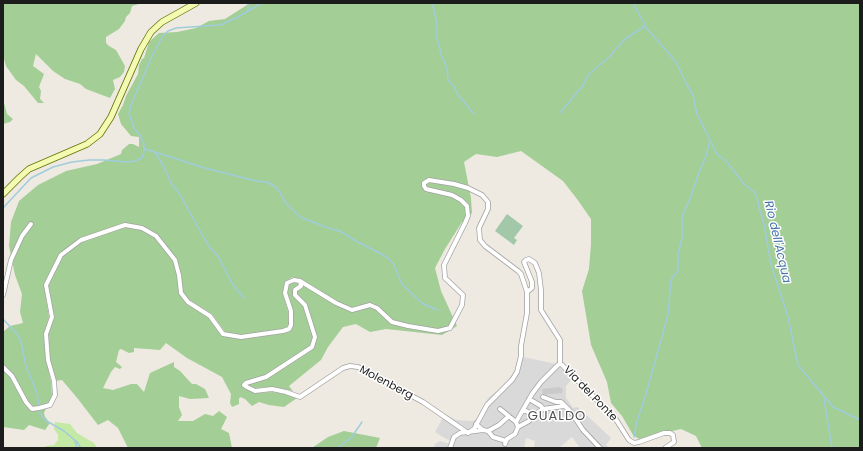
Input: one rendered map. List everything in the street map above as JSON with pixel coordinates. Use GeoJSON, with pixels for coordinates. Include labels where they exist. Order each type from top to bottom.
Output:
{"type":"FeatureCollection","features":[{"type":"Feature","properties":{"kind":"main road"},"geometry":{"type":"LineString","coordinates":[[3,194],[29,169],[78,148],[100,134],[111,117],[151,32],[162,22],[196,3]]}},
{"type":"Feature","properties":{"kind":"street"},"geometry":{"type":"LineString","coordinates":[[3,367],[12,376],[26,402],[32,409],[50,404],[55,395],[46,334],[52,317],[46,285],[61,255],[81,240],[125,225],[142,228],[156,236],[175,260],[179,275],[181,293],[188,302],[210,316],[224,334],[241,337],[282,331],[289,328],[292,325],[291,311],[285,293],[287,282],[294,280],[300,281],[336,303],[352,310],[370,305],[377,308],[392,322],[438,331],[450,328],[462,305],[463,294],[445,278],[444,265],[468,216],[467,206],[461,200],[452,195],[426,189],[424,183],[429,180],[460,185],[475,191],[486,199],[489,205],[480,224],[478,232],[480,240],[485,246],[521,274],[527,292],[527,314],[521,346],[521,356],[517,372],[512,380],[487,405],[474,429],[468,433]]}},
{"type":"Feature","properties":{"kind":"street"},"geometry":{"type":"LineString","coordinates":[[3,295],[11,260],[22,236],[31,224]]}},
{"type":"Feature","properties":{"kind":"street","name":"Via del Ponte"},"geometry":{"type":"LineString","coordinates":[[527,292],[532,288],[532,282],[524,262],[529,259],[534,263],[539,273],[541,310],[560,340],[560,363],[615,418],[629,440],[634,443],[664,433],[670,433],[674,435],[674,442],[666,448]]}},
{"type":"Feature","properties":{"kind":"street","name":"Molenberg"},"geometry":{"type":"LineString","coordinates":[[300,281],[301,286],[295,290],[296,294],[307,310],[315,337],[312,347],[266,377],[244,385],[255,391],[272,389],[300,397],[343,368],[350,366],[358,367],[418,399],[468,433]]}},
{"type":"Feature","properties":{"kind":"street"},"geometry":{"type":"LineString","coordinates":[[516,422],[541,382],[560,363]]}},
{"type":"Feature","properties":{"kind":"street"},"geometry":{"type":"LineString","coordinates":[[543,397],[556,402],[561,402],[571,412],[583,430],[600,448]]}},
{"type":"Feature","properties":{"kind":"street"},"geometry":{"type":"LineString","coordinates":[[529,399],[541,406],[543,410]]}},
{"type":"Feature","properties":{"kind":"street"},"geometry":{"type":"LineString","coordinates":[[524,410],[533,416],[543,410],[564,406]]}},
{"type":"Feature","properties":{"kind":"street"},"geometry":{"type":"LineString","coordinates":[[500,409],[516,422],[518,427]]}},
{"type":"Feature","properties":{"kind":"street"},"geometry":{"type":"LineString","coordinates":[[450,448],[454,437],[460,433],[485,430],[499,424],[509,416]]}},
{"type":"Feature","properties":{"kind":"street"},"geometry":{"type":"LineString","coordinates":[[476,424],[493,437],[506,443],[507,439],[515,434],[518,427],[528,421]]}},
{"type":"Feature","properties":{"kind":"shaded area"},"geometry":{"type":"Polygon","coordinates":[[[519,356],[556,364],[572,379],[566,386],[566,398],[573,408],[578,407],[611,438],[606,445],[609,448],[580,448],[572,437],[559,448],[534,448],[535,441],[526,438],[524,448],[434,448],[435,444],[440,441],[450,444],[450,440],[435,432],[445,414],[456,420],[473,421],[477,418],[488,398],[501,388],[514,373],[519,356]]]}},
{"type":"Feature","properties":{"kind":"shaded area"},"geometry":{"type":"Polygon","coordinates":[[[559,387],[563,389],[562,393],[543,395],[542,389],[559,387]]]}},
{"type":"Feature","properties":{"kind":"green space"},"geometry":{"type":"Polygon","coordinates":[[[3,3],[139,3],[132,6],[130,13],[119,29],[106,37],[106,43],[116,50],[125,66],[124,72],[120,77],[113,80],[115,89],[110,98],[86,89],[80,84],[65,79],[53,71],[36,54],[33,66],[44,74],[39,87],[41,91],[40,99],[44,103],[38,103],[24,86],[16,80],[6,66],[3,55],[3,3]]]}},
{"type":"Feature","properties":{"kind":"green space"},"geometry":{"type":"Polygon","coordinates":[[[250,3],[860,3],[860,448],[702,448],[696,436],[681,429],[639,439],[633,435],[622,416],[611,403],[607,382],[591,345],[582,291],[589,269],[591,219],[563,181],[521,151],[497,157],[476,154],[464,162],[471,198],[472,213],[462,222],[435,268],[441,291],[457,326],[442,335],[386,329],[370,332],[356,324],[343,327],[328,347],[321,360],[289,386],[293,391],[273,387],[255,388],[249,386],[248,384],[267,378],[313,348],[316,337],[306,305],[297,294],[296,290],[301,280],[293,277],[285,281],[283,294],[288,311],[289,324],[287,327],[241,335],[225,332],[212,314],[189,300],[183,292],[177,259],[157,235],[143,226],[125,223],[80,238],[60,254],[44,285],[49,317],[44,334],[46,360],[51,382],[52,395],[49,403],[33,406],[28,401],[13,375],[3,364],[3,332],[10,326],[23,323],[20,312],[22,294],[15,275],[9,246],[11,222],[19,201],[38,185],[66,171],[97,164],[121,154],[122,150],[129,144],[139,147],[139,137],[131,136],[121,124],[118,114],[138,74],[139,65],[144,58],[149,42],[159,33],[177,32],[196,28],[209,21],[225,19],[250,3]]]}},
{"type":"Feature","properties":{"kind":"green space"},"geometry":{"type":"Polygon","coordinates":[[[3,99],[7,114],[13,119],[10,122],[3,124],[3,99]]]}},
{"type":"Feature","properties":{"kind":"green space"},"geometry":{"type":"Polygon","coordinates":[[[507,214],[523,226],[514,238],[517,240],[514,245],[495,231],[507,214]]]}},
{"type":"Feature","properties":{"kind":"green space"},"geometry":{"type":"Polygon","coordinates":[[[125,226],[141,229],[155,238],[174,261],[179,294],[187,303],[209,317],[223,335],[241,338],[289,330],[293,326],[292,311],[287,293],[288,284],[294,281],[299,282],[299,285],[294,289],[304,306],[313,337],[310,346],[266,375],[243,386],[255,393],[272,392],[297,398],[284,407],[259,402],[252,406],[245,399],[240,397],[239,404],[232,407],[230,403],[231,394],[222,377],[187,358],[166,343],[160,350],[134,348],[134,352],[129,353],[121,349],[119,350],[116,362],[122,367],[120,369],[115,367],[103,388],[113,390],[131,384],[137,384],[144,392],[150,373],[174,362],[174,367],[180,371],[192,384],[196,384],[205,389],[209,398],[190,399],[179,396],[179,407],[182,415],[178,421],[193,421],[205,414],[213,416],[219,411],[227,417],[221,429],[229,433],[232,448],[128,448],[118,428],[108,420],[98,425],[62,380],[55,381],[50,360],[47,334],[53,317],[48,285],[62,256],[82,242],[125,226]]]}},
{"type":"Feature","properties":{"kind":"green space"},"geometry":{"type":"Polygon","coordinates":[[[3,369],[10,377],[31,410],[46,408],[44,413],[45,417],[50,423],[45,430],[29,425],[24,430],[3,427],[3,369]]]}},
{"type":"Feature","properties":{"kind":"green space"},"geometry":{"type":"Polygon","coordinates":[[[55,422],[70,424],[77,433],[94,443],[97,448],[44,448],[46,446],[54,445],[58,440],[58,435],[54,429],[55,422]]]}},
{"type":"Feature","properties":{"kind":"green space"},"geometry":{"type":"Polygon","coordinates":[[[344,431],[380,438],[376,448],[312,448],[328,437],[344,431]]]}},
{"type":"Feature","properties":{"kind":"waterway"},"geometry":{"type":"LineString","coordinates":[[248,3],[248,11]]}},
{"type":"Feature","properties":{"kind":"waterway"},"geometry":{"type":"LineString","coordinates":[[3,208],[31,178],[53,167],[72,162],[89,160],[127,162],[142,158],[144,144],[134,128],[129,113],[152,56],[163,36],[168,31],[176,28],[220,25],[236,18],[262,3]]}},
{"type":"Feature","properties":{"kind":"waterway"},"geometry":{"type":"LineString","coordinates":[[432,3],[437,23],[437,39],[447,68],[448,81],[454,86],[458,95],[474,114]]}},
{"type":"Feature","properties":{"kind":"waterway","name":"Rio dell'Acqua"},"geometry":{"type":"LineString","coordinates":[[633,3],[647,29],[676,62],[693,95],[697,114],[717,154],[726,161],[744,184],[757,196],[764,224],[771,264],[788,317],[798,365],[833,407],[860,420]]}},
{"type":"Feature","properties":{"kind":"waterway"},"geometry":{"type":"LineString","coordinates":[[560,113],[584,84],[588,75],[609,57],[625,39],[645,26]]}},
{"type":"Feature","properties":{"kind":"waterway"},"geometry":{"type":"LineString","coordinates":[[634,437],[637,421],[668,315],[671,280],[678,270],[678,254],[682,238],[682,217],[706,157],[710,140]]}},
{"type":"Feature","properties":{"kind":"waterway"},"geometry":{"type":"LineString","coordinates":[[145,149],[205,168],[256,181],[267,182],[277,188],[286,203],[300,217],[340,231],[385,256],[393,263],[402,284],[423,304],[438,310]]}},
{"type":"Feature","properties":{"kind":"waterway"},"geometry":{"type":"LineString","coordinates":[[155,152],[171,183],[179,193],[210,248],[218,256],[233,285],[244,298]]}},
{"type":"Feature","properties":{"kind":"waterway"},"geometry":{"type":"LineString","coordinates":[[3,231],[3,240]]}},
{"type":"Feature","properties":{"kind":"waterway"},"geometry":{"type":"LineString","coordinates":[[3,268],[3,277]]}},
{"type":"Feature","properties":{"kind":"waterway"},"geometry":{"type":"LineString","coordinates":[[3,319],[18,335],[21,342],[26,366],[37,393],[39,407]]}},
{"type":"Feature","properties":{"kind":"waterway"},"geometry":{"type":"LineString","coordinates":[[824,399],[832,448]]}},
{"type":"Feature","properties":{"kind":"waterway"},"geometry":{"type":"LineString","coordinates":[[39,412],[45,420],[64,431],[77,442],[81,448]]}},
{"type":"Feature","properties":{"kind":"waterway"},"geometry":{"type":"LineString","coordinates":[[337,448],[351,438],[362,422]]}},
{"type":"Feature","properties":{"kind":"waterway"},"geometry":{"type":"LineString","coordinates":[[75,441],[77,448]]}},
{"type":"Feature","properties":{"kind":"district","name":"GUALDO"},"geometry":{"type":"Point","coordinates":[557,417]}}]}
